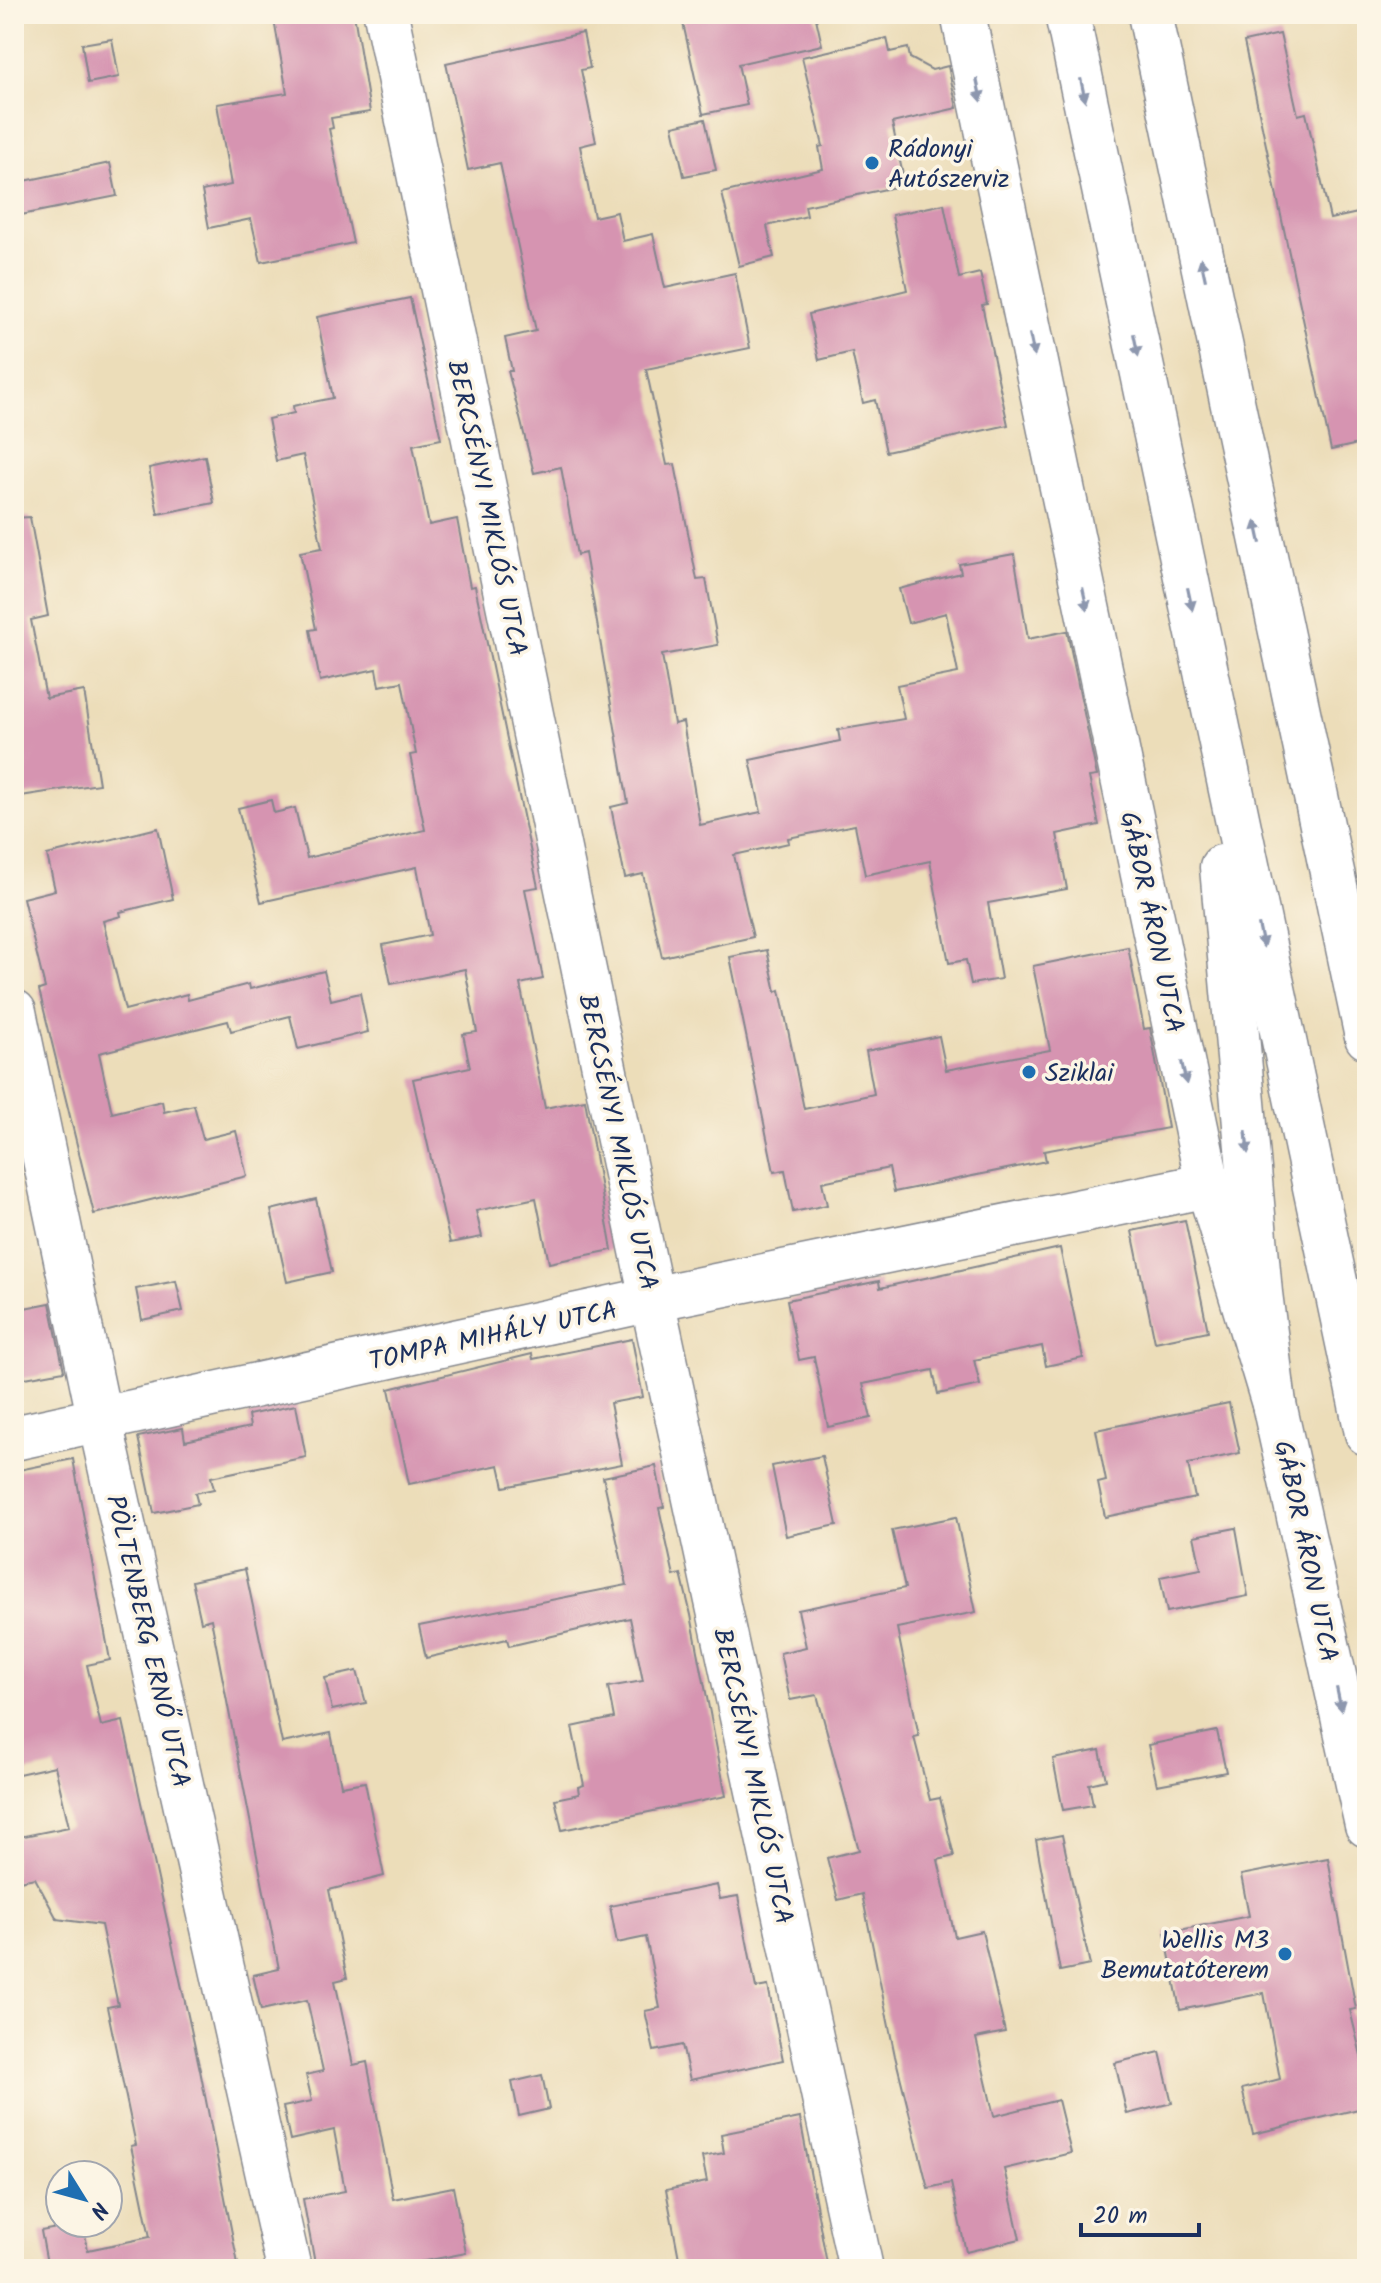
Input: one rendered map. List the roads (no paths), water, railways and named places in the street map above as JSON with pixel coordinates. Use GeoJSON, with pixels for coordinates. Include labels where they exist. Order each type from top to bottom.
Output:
{"type":"FeatureCollection","features":[{"type":"Feature","properties":{"kind":"street","name":"BERCSÉNYI MIKLÓS UTCA"},"geometry":{"type":"LineString","coordinates":[[386,14],[652,1299],[861,2269]]}},
{"type":"Feature","properties":{"kind":"street","name":"GÁBOR ÁRON UTCA"},"geometry":{"type":"LineString","coordinates":[[963,14],[1208,1185],[1274,1404],[1367,1825]]}},
{"type":"Feature","properties":{"kind":"street"},"geometry":{"type":"LineString","coordinates":[[1067,14],[1367,1433]]}},
{"type":"Feature","properties":{"kind":"street"},"geometry":{"type":"LineString","coordinates":[[1150,14],[1285,663],[1367,1037]]}},
{"type":"Feature","properties":{"kind":"street"},"geometry":{"type":"LineString","coordinates":[[1285,663],[1367,909]]}},
{"type":"Feature","properties":{"kind":"street"},"geometry":{"type":"LineString","coordinates":[[1205,674],[1260,1293],[1274,1404]]}},
{"type":"Feature","properties":{"kind":"street","name":"PÖLTENBERG ERNŐ UTCA"},"geometry":{"type":"LineString","coordinates":[[14,1012],[100,1421],[289,2269]]}},
{"type":"Feature","properties":{"kind":"street","name":"TOMPA MIHÁLY UTCA"},"geometry":{"type":"LineString","coordinates":[[14,1438],[652,1299],[1208,1185]]}},
{"type":"Feature","properties":{"kind":"place","name":"Rádonyi Autószerviz"},"geometry":{"type":"Point","coordinates":[872,163]}},
{"type":"Feature","properties":{"kind":"place","name":"Sziklai"},"geometry":{"type":"Point","coordinates":[1029,1072]}},
{"type":"Feature","properties":{"kind":"place","name":"Wellis M3 Bemutatóterem"},"geometry":{"type":"Point","coordinates":[1285,1954]}}]}
